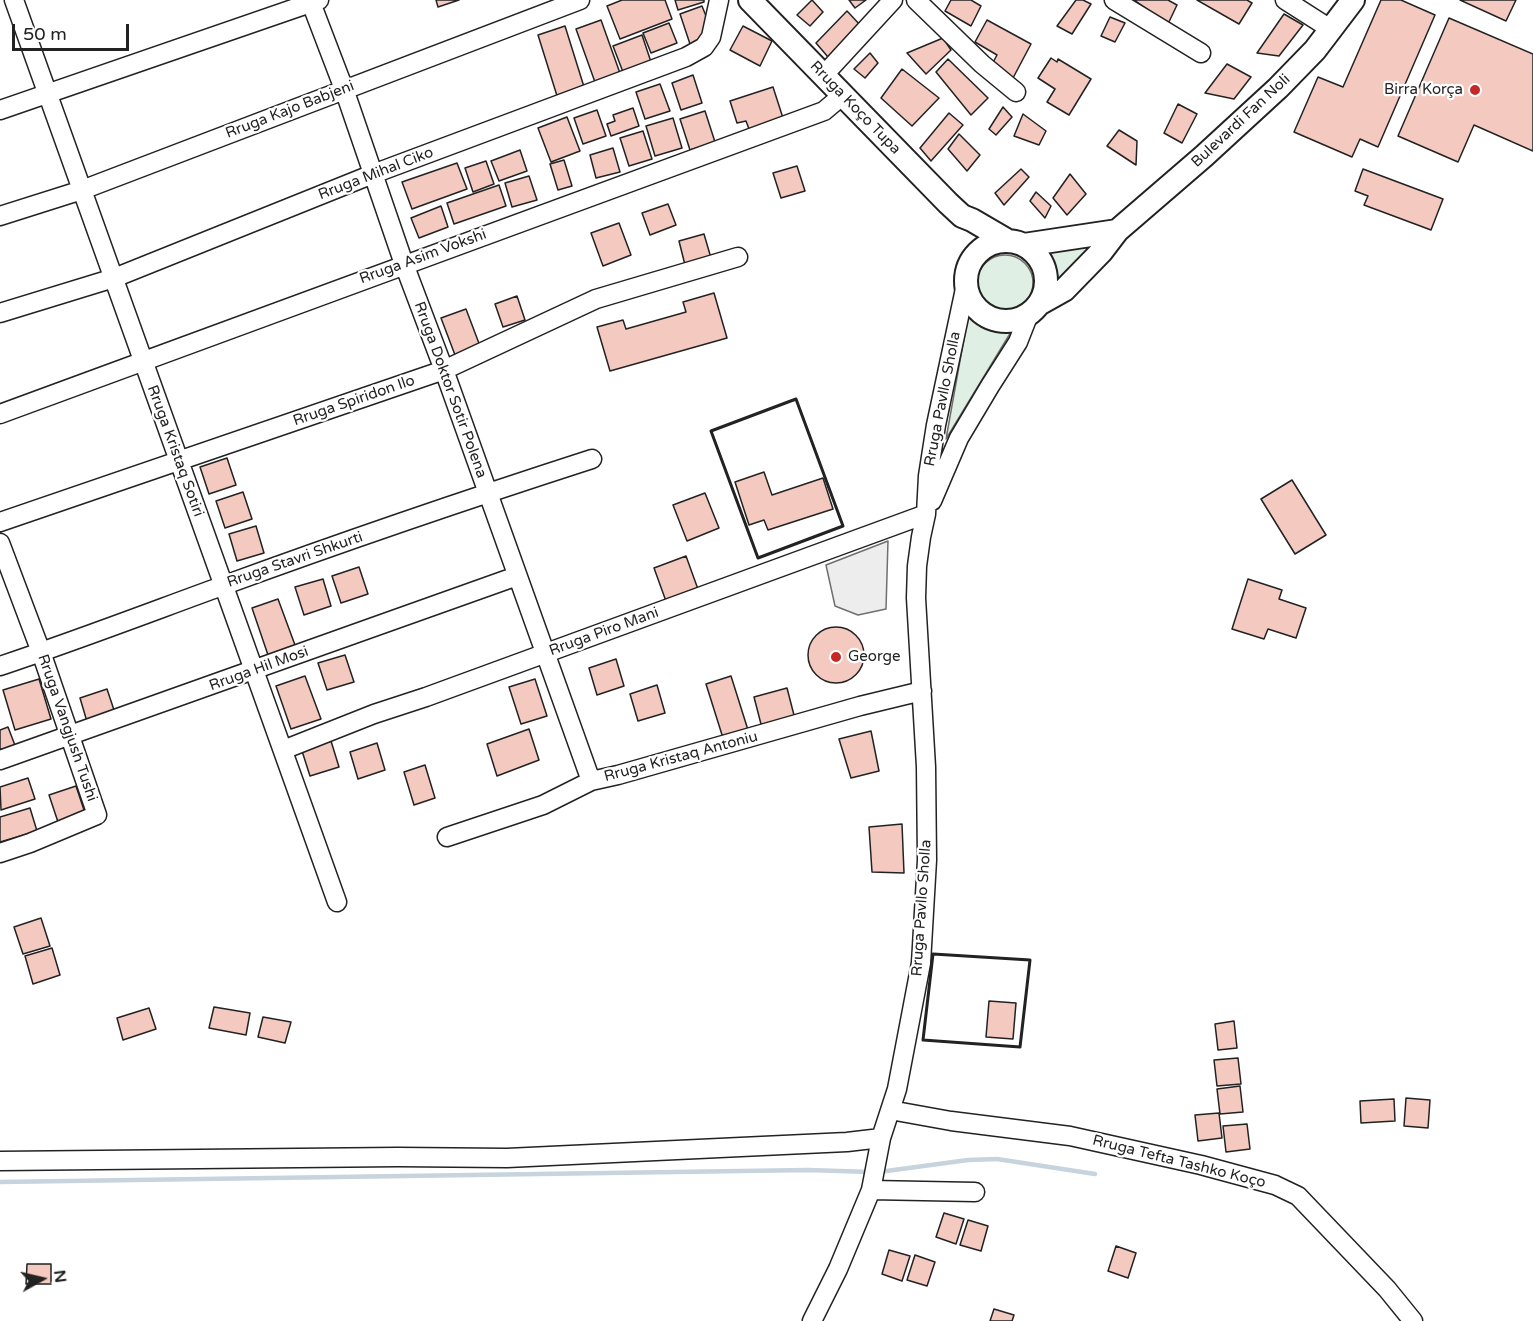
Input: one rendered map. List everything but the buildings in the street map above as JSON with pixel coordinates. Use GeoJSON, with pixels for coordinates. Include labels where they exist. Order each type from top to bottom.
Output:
{"type":"FeatureCollection","features":[{"type":"Feature","properties":{"kind":"main road","name":"Rruga Koço Tupa"},"geometry":{"type":"LineString","coordinates":[[750,0],[962,216],[1016,243]]}},
{"type":"Feature","properties":{"kind":"main road","name":"Bulevardi Fan Noli"},"geometry":{"type":"LineString","coordinates":[[1034,309],[1064,290],[1101,252],[1117,231],[1278,88],[1315,50],[1353,0]]}},
{"type":"Feature","properties":{"kind":"main road"},"geometry":{"type":"LineString","coordinates":[[962,216],[971,300],[982,313],[996,320],[1013,321],[1034,309],[1046,288],[1045,271],[1037,256],[1016,243]]}},
{"type":"Feature","properties":{"kind":"main road"},"geometry":{"type":"LineString","coordinates":[[969,273],[980,251],[993,243],[1016,243],[1117,231]]}},
{"type":"Feature","properties":{"kind":"street","name":"Rruga Kristaq Sotiri"},"geometry":{"type":"LineString","coordinates":[[14,0],[337,902]]}},
{"type":"Feature","properties":{"kind":"street","name":"Rruga Kajo Babjeni"},"geometry":{"type":"LineString","coordinates":[[0,216],[82,190],[579,0]]}},
{"type":"Feature","properties":{"kind":"street","name":"Rruga Mihal Ciko"},"geometry":{"type":"LineString","coordinates":[[0,314],[114,278],[373,174],[686,57],[704,47],[711,37],[719,0]]}},
{"type":"Feature","properties":{"kind":"street"},"geometry":{"type":"LineString","coordinates":[[824,76],[893,0]]}},
{"type":"Feature","properties":{"kind":"street"},"geometry":{"type":"LineString","coordinates":[[1114,0],[1201,53]]}},
{"type":"Feature","properties":{"kind":"street"},"geometry":{"type":"LineString","coordinates":[[1285,0],[1332,30]]}},
{"type":"Feature","properties":{"kind":"street"},"geometry":{"type":"LineString","coordinates":[[0,110],[313,1]]}},
{"type":"Feature","properties":{"kind":"street","name":"Rruga Doktor Sotir Polena"},"geometry":{"type":"LineString","coordinates":[[313,1],[404,264],[591,781]]}},
{"type":"Feature","properties":{"kind":"street"},"geometry":{"type":"LineString","coordinates":[[920,2],[982,64],[1016,92]]}},
{"type":"Feature","properties":{"kind":"street","name":"Rruga Asim Vokshi"},"geometry":{"type":"LineString","coordinates":[[0,414],[824,111],[843,95]]}},
{"type":"Feature","properties":{"kind":"street","name":"Rruga Spiridon Ilo"},"geometry":{"type":"LineString","coordinates":[[0,522],[444,370],[596,300],[738,257]]}},
{"type":"Feature","properties":{"kind":"street","name":"Rruga Pavllo Sholla"},"geometry":{"type":"LineString","coordinates":[[812,1321],[838,1269],[871,1190],[876,1157],[897,1089],[921,963],[927,860],[926,767],[916,598],[928,476],[936,425],[969,273]]}},
{"type":"Feature","properties":{"kind":"street","name":"Rruga Pavllo Sholla"},"geometry":{"type":"LineString","coordinates":[[926,514],[959,438],[1018,342],[1034,309]]}},
{"type":"Feature","properties":{"kind":"street","name":"Rruga Stavri Shkurti"},"geometry":{"type":"LineString","coordinates":[[0,666],[487,492],[592,459]]}},
{"type":"Feature","properties":{"kind":"street","name":"Rruga Piro Mani"},"geometry":{"type":"LineString","coordinates":[[283,750],[374,714],[926,514]]}},
{"type":"Feature","properties":{"kind":"street","name":"Rruga Vangjush Tushi"},"geometry":{"type":"LineString","coordinates":[[0,543],[42,652],[97,815],[0,853]]}},
{"type":"Feature","properties":{"kind":"street","name":"Rruga Hil Mosi"},"geometry":{"type":"LineString","coordinates":[[0,760],[518,576]]}},
{"type":"Feature","properties":{"kind":"street","name":"Rruga Kristaq Antoniu"},"geometry":{"type":"LineString","coordinates":[[447,837],[543,805],[591,781],[618,776],[860,706],[922,691]]}},
{"type":"Feature","properties":{"kind":"street","name":"Rruga Tefta Tashko Koço"},"geometry":{"type":"LineString","coordinates":[[890,1110],[951,1121],[1070,1136],[1275,1185],[1298,1196],[1387,1289],[1413,1321]]}},
{"type":"Feature","properties":{"kind":"street"},"geometry":{"type":"LineString","coordinates":[[0,1161],[329,1157],[507,1158],[847,1142],[881,1138]]}},
{"type":"Feature","properties":{"kind":"street"},"geometry":{"type":"LineString","coordinates":[[871,1190],[975,1192]]}},
{"type":"Feature","properties":{"kind":"green space"},"geometry":{"type":"Polygon","coordinates":[[[1099,242],[1055,282],[1050,263],[1040,251],[1099,242]]]}},
{"type":"Feature","properties":{"kind":"green space"},"geometry":{"type":"Polygon","coordinates":[[[999,255],[1011,255],[1021,259],[1029,267],[1033,283],[1029,299],[1021,307],[1011,311],[999,311],[989,307],[981,299],[977,289],[977,277],[981,267],[989,259],[999,255]]]}},
{"type":"Feature","properties":{"kind":"green space"},"geometry":{"type":"Polygon","coordinates":[[[968,316],[989,328],[1014,327],[946,439],[968,316]]]}},
{"type":"Feature","properties":{"kind":"shaded area"},"geometry":{"type":"Polygon","coordinates":[[[888,541],[886,609],[858,615],[835,606],[826,565],[888,541]]]}},
{"type":"Feature","properties":{"kind":"waterway"},"geometry":{"type":"LineString","coordinates":[[879,1172],[968,1160],[997,1159],[1095,1174]]}},
{"type":"Feature","properties":{"kind":"waterway"},"geometry":{"type":"LineString","coordinates":[[0,1182],[809,1170],[870,1172]]}},
{"type":"Feature","properties":{"kind":"wall"},"geometry":{"type":"LineString","coordinates":[[796,399],[843,526],[758,558],[711,431],[796,399]]}},
{"type":"Feature","properties":{"kind":"wall"},"geometry":{"type":"LineString","coordinates":[[933,954],[1030,960],[1020,1047],[923,1040],[933,954]]}},
{"type":"Feature","properties":{"kind":"place","name":"Birra Korça"},"geometry":{"type":"Point","coordinates":[1475,90]}},
{"type":"Feature","properties":{"kind":"place","name":"George"},"geometry":{"type":"Point","coordinates":[836,657]}}]}
